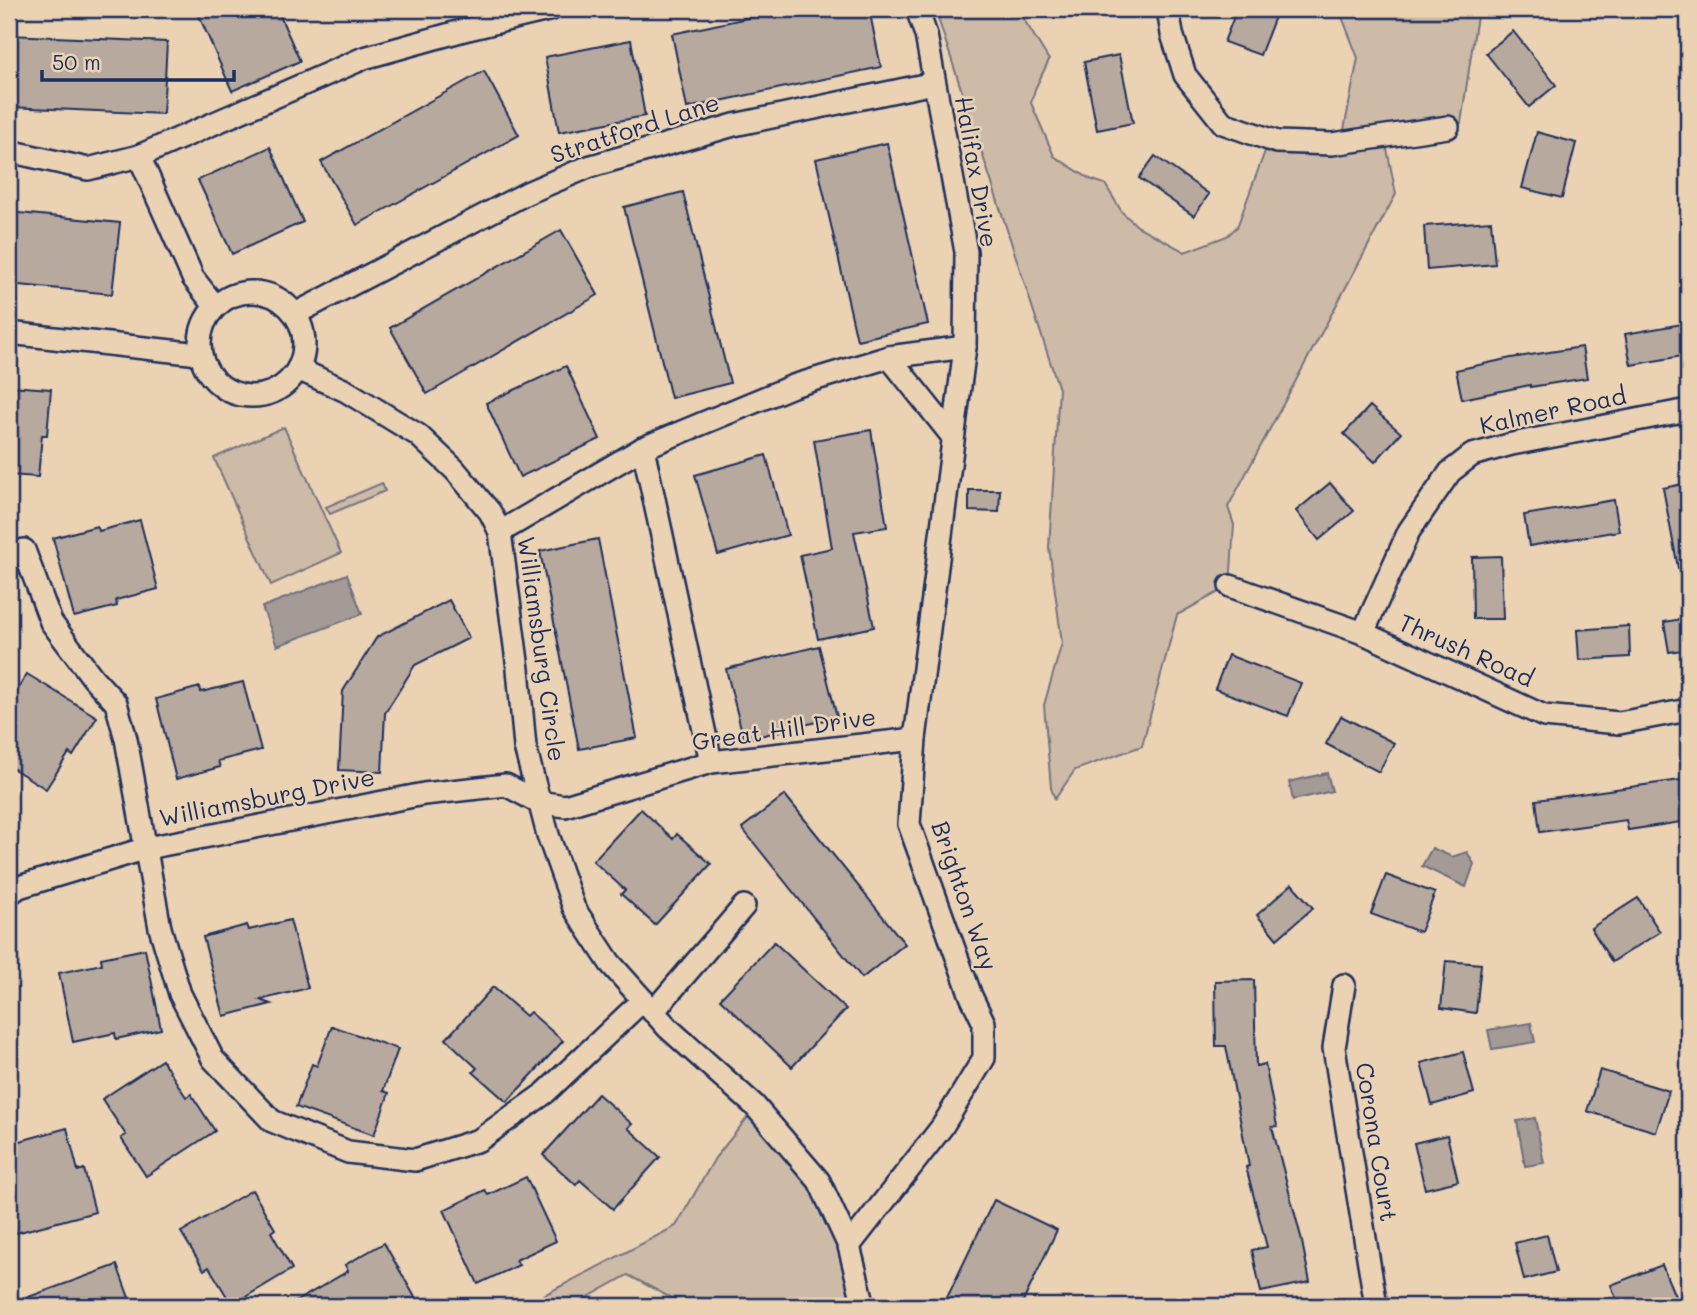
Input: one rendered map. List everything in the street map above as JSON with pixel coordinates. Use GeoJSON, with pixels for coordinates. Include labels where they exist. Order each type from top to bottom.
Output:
{"type":"FeatureCollection","features":[{"type":"Feature","properties":{"kind":"street"},"geometry":{"type":"LineString","coordinates":[[9,151],[88,169],[139,156],[364,58],[552,9]]}},
{"type":"Feature","properties":{"kind":"street","name":"Halifax Drive"},"geometry":{"type":"LineString","coordinates":[[917,9],[926,35],[966,252],[965,347]]}},
{"type":"Feature","properties":{"kind":"street"},"geometry":{"type":"LineString","coordinates":[[1168,9],[1172,34],[1185,75],[1223,123],[1277,142],[1332,144],[1448,127]]}},
{"type":"Feature","properties":{"kind":"street","name":"Stratford Lane"},"geometry":{"type":"LineString","coordinates":[[295,314],[527,193],[588,167],[733,125],[934,83]]}},
{"type":"Feature","properties":{"kind":"street"},"geometry":{"type":"LineString","coordinates":[[139,156],[193,278],[215,306]]}},
{"type":"Feature","properties":{"kind":"street"},"geometry":{"type":"LineString","coordinates":[[257,292],[279,299],[295,314],[303,332],[304,351],[298,369],[275,392],[243,397],[215,383],[199,354],[201,328],[215,306],[235,294],[257,292]]}},
{"type":"Feature","properties":{"kind":"street"},"geometry":{"type":"LineString","coordinates":[[9,333],[199,354]]}},
{"type":"Feature","properties":{"kind":"street"},"geometry":{"type":"LineString","coordinates":[[500,532],[643,449],[793,386],[889,357],[965,347]]}},
{"type":"Feature","properties":{"kind":"street","name":"Brighton Way"},"geometry":{"type":"LineString","coordinates":[[849,1246],[942,1127],[984,1058],[984,1023],[971,996],[909,824],[915,739],[965,347]]}},
{"type":"Feature","properties":{"kind":"street"},"geometry":{"type":"LineString","coordinates":[[889,357],[952,436]]}},
{"type":"Feature","properties":{"kind":"street","name":"Williamsburg Circle"},"geometry":{"type":"LineString","coordinates":[[298,369],[346,391],[418,435],[455,470],[490,512],[500,532],[525,747],[538,802],[574,908],[610,963],[648,1006],[754,1105],[819,1181],[849,1246],[864,1306]]}},
{"type":"Feature","properties":{"kind":"street","name":"Kalmer Road"},"geometry":{"type":"LineString","coordinates":[[1363,633],[1409,531],[1450,472],[1472,455],[1512,444],[1688,410]]}},
{"type":"Feature","properties":{"kind":"street"},"geometry":{"type":"LineString","coordinates":[[643,449],[711,762]]}},
{"type":"Feature","properties":{"kind":"street"},"geometry":{"type":"LineString","coordinates":[[24,550],[51,622],[93,678],[116,703],[127,739],[160,928],[180,994],[213,1059],[272,1121],[348,1152],[415,1160],[479,1140],[545,1093],[648,1006],[744,906]]}},
{"type":"Feature","properties":{"kind":"street","name":"Thrush Road"},"geometry":{"type":"LineString","coordinates":[[1230,586],[1363,633],[1544,716],[1619,723],[1688,710]]}},
{"type":"Feature","properties":{"kind":"street","name":"Great Hill Drive"},"geometry":{"type":"LineString","coordinates":[[538,802],[565,806],[711,762],[915,739]]}},
{"type":"Feature","properties":{"kind":"street","name":"Williamsburg Drive"},"geometry":{"type":"LineString","coordinates":[[9,894],[19,887],[147,848],[424,794],[506,785],[538,802]]}},
{"type":"Feature","properties":{"kind":"street","name":"Corona Court"},"geometry":{"type":"LineString","coordinates":[[1344,985],[1334,1048],[1376,1306]]}},
{"type":"Feature","properties":{"kind":"shaded area"},"geometry":{"type":"Polygon","coordinates":[[[935,9],[1020,9],[1049,60],[1031,103],[1054,156],[1090,179],[1105,184],[1122,212],[1137,226],[1185,252],[1227,236],[1237,227],[1268,143],[1341,145],[1358,58],[1339,9],[1478,9],[1461,123],[1386,144],[1396,194],[1228,507],[1234,525],[1230,586],[1177,615],[1142,746],[1075,770],[1055,799],[1051,788],[1044,705],[1062,643],[1049,547],[1059,389],[935,9]]]}},
{"type":"Feature","properties":{"kind":"shaded area"},"geometry":{"type":"Polygon","coordinates":[[[284,427],[341,553],[271,585],[214,458],[284,427]]]}},
{"type":"Feature","properties":{"kind":"shaded area"},"geometry":{"type":"Polygon","coordinates":[[[382,483],[385,491],[330,514],[326,507],[382,483]]]}},
{"type":"Feature","properties":{"kind":"shaded area"},"geometry":{"type":"Polygon","coordinates":[[[347,574],[362,614],[277,646],[262,607],[347,574]]]}},
{"type":"Feature","properties":{"kind":"shaded area"},"geometry":{"type":"Polygon","coordinates":[[[1327,773],[1332,791],[1293,800],[1289,782],[1327,773]]]}},
{"type":"Feature","properties":{"kind":"shaded area"},"geometry":{"type":"Polygon","coordinates":[[[1432,848],[1452,857],[1467,852],[1474,864],[1466,887],[1422,866],[1432,848]]]}},
{"type":"Feature","properties":{"kind":"shaded area"},"geometry":{"type":"Polygon","coordinates":[[[1531,1023],[1535,1042],[1492,1049],[1488,1030],[1531,1023]]]}},
{"type":"Feature","properties":{"kind":"shaded area"},"geometry":{"type":"Polygon","coordinates":[[[752,1112],[806,1158],[863,1306],[686,1306],[628,1275],[572,1306],[523,1306],[676,1226],[715,1158],[752,1112]]]}},
{"type":"Feature","properties":{"kind":"shaded area"},"geometry":{"type":"Polygon","coordinates":[[[1535,1118],[1544,1163],[1525,1166],[1517,1121],[1535,1118]]]}},
{"type":"Feature","properties":{"kind":"building"},"geometry":{"type":"Polygon","coordinates":[[[196,9],[277,9],[300,61],[232,91],[196,9]]]}},
{"type":"Feature","properties":{"kind":"building"},"geometry":{"type":"Polygon","coordinates":[[[790,9],[869,9],[881,67],[687,108],[672,34],[790,9]]]}},
{"type":"Feature","properties":{"kind":"building"},"geometry":{"type":"Polygon","coordinates":[[[1237,9],[1278,9],[1260,55],[1224,42],[1237,9]]]}},
{"type":"Feature","properties":{"kind":"building"},"geometry":{"type":"Polygon","coordinates":[[[1513,31],[1556,85],[1529,107],[1486,53],[1513,31]]]}},
{"type":"Feature","properties":{"kind":"building"},"geometry":{"type":"Polygon","coordinates":[[[9,35],[167,42],[163,114],[9,107],[9,35]]]}},
{"type":"Feature","properties":{"kind":"building"},"geometry":{"type":"Polygon","coordinates":[[[631,40],[645,116],[559,132],[545,57],[631,40]]]}},
{"type":"Feature","properties":{"kind":"building"},"geometry":{"type":"Polygon","coordinates":[[[1119,55],[1133,123],[1097,130],[1084,62],[1119,55]]]}},
{"type":"Feature","properties":{"kind":"building"},"geometry":{"type":"Polygon","coordinates":[[[484,71],[519,135],[357,225],[321,162],[484,71]]]}},
{"type":"Feature","properties":{"kind":"building"},"geometry":{"type":"Polygon","coordinates":[[[1537,132],[1576,143],[1562,198],[1522,188],[1537,132]]]}},
{"type":"Feature","properties":{"kind":"building"},"geometry":{"type":"Polygon","coordinates":[[[887,143],[928,324],[857,340],[816,159],[887,143]]]}},
{"type":"Feature","properties":{"kind":"building"},"geometry":{"type":"Polygon","coordinates":[[[270,147],[303,222],[232,254],[198,180],[270,147]]]}},
{"type":"Feature","properties":{"kind":"building"},"geometry":{"type":"Polygon","coordinates":[[[1155,156],[1209,194],[1194,216],[1139,178],[1155,156]]]}},
{"type":"Feature","properties":{"kind":"building"},"geometry":{"type":"Polygon","coordinates":[[[683,192],[730,383],[671,398],[624,207],[683,192]]]}},
{"type":"Feature","properties":{"kind":"building"},"geometry":{"type":"Polygon","coordinates":[[[9,212],[120,223],[112,294],[9,284],[9,212]]]}},
{"type":"Feature","properties":{"kind":"building"},"geometry":{"type":"Polygon","coordinates":[[[1491,221],[1495,264],[1427,270],[1424,226],[1491,221]]]}},
{"type":"Feature","properties":{"kind":"building"},"geometry":{"type":"Polygon","coordinates":[[[561,230],[598,295],[427,394],[390,328],[561,230]]]}},
{"type":"Feature","properties":{"kind":"building"},"geometry":{"type":"Polygon","coordinates":[[[1688,323],[1688,355],[1631,365],[1625,334],[1688,323]]]}},
{"type":"Feature","properties":{"kind":"building"},"geometry":{"type":"Polygon","coordinates":[[[1582,347],[1587,378],[1530,385],[1462,399],[1456,370],[1582,347]]]}},
{"type":"Feature","properties":{"kind":"building"},"geometry":{"type":"Polygon","coordinates":[[[566,366],[600,439],[520,477],[486,403],[566,366]]]}},
{"type":"Feature","properties":{"kind":"building"},"geometry":{"type":"Polygon","coordinates":[[[9,386],[51,389],[47,435],[42,435],[38,477],[9,475],[9,386]]]}},
{"type":"Feature","properties":{"kind":"building"},"geometry":{"type":"Polygon","coordinates":[[[1370,406],[1401,433],[1375,462],[1344,434],[1370,406]]]}},
{"type":"Feature","properties":{"kind":"building"},"geometry":{"type":"Polygon","coordinates":[[[871,430],[887,527],[854,532],[874,627],[818,639],[800,555],[832,548],[814,440],[871,430]]]}},
{"type":"Feature","properties":{"kind":"building"},"geometry":{"type":"Polygon","coordinates":[[[766,455],[788,535],[718,555],[695,475],[766,455]]]}},
{"type":"Feature","properties":{"kind":"building"},"geometry":{"type":"Polygon","coordinates":[[[1330,483],[1354,511],[1319,540],[1296,511],[1330,483]]]}},
{"type":"Feature","properties":{"kind":"building"},"geometry":{"type":"Polygon","coordinates":[[[1688,483],[1688,567],[1678,568],[1663,488],[1688,483]]]}},
{"type":"Feature","properties":{"kind":"building"},"geometry":{"type":"Polygon","coordinates":[[[969,490],[1000,490],[999,512],[969,511],[969,490]]]}},
{"type":"Feature","properties":{"kind":"building"},"geometry":{"type":"Polygon","coordinates":[[[1614,500],[1619,531],[1529,546],[1524,515],[1614,500]]]}},
{"type":"Feature","properties":{"kind":"building"},"geometry":{"type":"Polygon","coordinates":[[[140,520],[158,589],[116,600],[117,606],[74,617],[53,538],[97,526],[99,531],[140,520]]]}},
{"type":"Feature","properties":{"kind":"building"},"geometry":{"type":"Polygon","coordinates":[[[598,539],[637,738],[579,749],[540,551],[598,539]]]}},
{"type":"Feature","properties":{"kind":"building"},"geometry":{"type":"Polygon","coordinates":[[[1501,556],[1503,619],[1473,619],[1472,557],[1501,556]]]}},
{"type":"Feature","properties":{"kind":"building"},"geometry":{"type":"Polygon","coordinates":[[[449,600],[469,638],[415,665],[385,713],[382,772],[339,770],[343,691],[377,637],[449,600]]]}},
{"type":"Feature","properties":{"kind":"building"},"geometry":{"type":"Polygon","coordinates":[[[1688,618],[1688,649],[1669,652],[1664,622],[1688,618]]]}},
{"type":"Feature","properties":{"kind":"building"},"geometry":{"type":"Polygon","coordinates":[[[1629,626],[1630,657],[1579,660],[1577,630],[1629,626]]]}},
{"type":"Feature","properties":{"kind":"building"},"geometry":{"type":"Polygon","coordinates":[[[819,646],[837,717],[744,740],[726,669],[819,646]]]}},
{"type":"Feature","properties":{"kind":"building"},"geometry":{"type":"Polygon","coordinates":[[[1228,655],[1301,683],[1288,716],[1215,689],[1228,655]]]}},
{"type":"Feature","properties":{"kind":"building"},"geometry":{"type":"Polygon","coordinates":[[[27,674],[97,717],[73,756],[69,753],[46,789],[9,766],[9,704],[27,674]]]}},
{"type":"Feature","properties":{"kind":"building"},"geometry":{"type":"Polygon","coordinates":[[[243,682],[261,750],[218,761],[220,767],[176,779],[156,699],[200,687],[201,692],[243,682]]]}},
{"type":"Feature","properties":{"kind":"building"},"geometry":{"type":"Polygon","coordinates":[[[1341,716],[1394,743],[1379,772],[1326,744],[1341,716]]]}},
{"type":"Feature","properties":{"kind":"building"},"geometry":{"type":"Polygon","coordinates":[[[1688,779],[1688,821],[1628,830],[1626,820],[1540,832],[1536,800],[1688,779]]]}},
{"type":"Feature","properties":{"kind":"building"},"geometry":{"type":"Polygon","coordinates":[[[785,795],[905,944],[862,978],[742,828],[785,795]]]}},
{"type":"Feature","properties":{"kind":"building"},"geometry":{"type":"Polygon","coordinates":[[[641,809],[673,839],[677,834],[711,864],[655,925],[621,894],[625,890],[593,861],[641,809]]]}},
{"type":"Feature","properties":{"kind":"building"},"geometry":{"type":"Polygon","coordinates":[[[1386,875],[1435,893],[1420,932],[1371,914],[1386,875]]]}},
{"type":"Feature","properties":{"kind":"building"},"geometry":{"type":"Polygon","coordinates":[[[1292,884],[1313,908],[1277,939],[1257,915],[1292,884]]]}},
{"type":"Feature","properties":{"kind":"building"},"geometry":{"type":"Polygon","coordinates":[[[1638,898],[1660,932],[1612,962],[1591,928],[1638,898]]]}},
{"type":"Feature","properties":{"kind":"building"},"geometry":{"type":"Polygon","coordinates":[[[290,920],[308,988],[260,1000],[271,1004],[224,1016],[203,937],[247,925],[249,930],[290,920]]]}},
{"type":"Feature","properties":{"kind":"building"},"geometry":{"type":"Polygon","coordinates":[[[774,942],[846,1009],[792,1067],[720,999],[774,942]]]}},
{"type":"Feature","properties":{"kind":"building"},"geometry":{"type":"Polygon","coordinates":[[[145,949],[161,1029],[116,1039],[115,1033],[73,1042],[59,973],[102,964],[101,958],[145,949]]]}},
{"type":"Feature","properties":{"kind":"building"},"geometry":{"type":"Polygon","coordinates":[[[1446,961],[1481,964],[1476,1013],[1441,1008],[1446,961]]]}},
{"type":"Feature","properties":{"kind":"building"},"geometry":{"type":"Polygon","coordinates":[[[1254,980],[1256,1066],[1265,1064],[1277,1126],[1272,1127],[1310,1282],[1261,1292],[1252,1250],[1267,1247],[1246,1167],[1249,1166],[1226,1046],[1216,1046],[1215,981],[1254,980]]]}},
{"type":"Feature","properties":{"kind":"building"},"geometry":{"type":"Polygon","coordinates":[[[493,987],[526,1016],[530,1012],[563,1041],[507,1102],[473,1072],[477,1068],[446,1039],[493,987]]]}},
{"type":"Feature","properties":{"kind":"building"},"geometry":{"type":"Polygon","coordinates":[[[332,1026],[398,1049],[383,1091],[389,1093],[374,1135],[296,1107],[312,1064],[317,1066],[332,1026]]]}},
{"type":"Feature","properties":{"kind":"building"},"geometry":{"type":"Polygon","coordinates":[[[1463,1052],[1474,1093],[1432,1105],[1421,1063],[1463,1052]]]}},
{"type":"Feature","properties":{"kind":"building"},"geometry":{"type":"Polygon","coordinates":[[[162,1060],[186,1097],[191,1094],[215,1131],[146,1176],[121,1138],[126,1135],[102,1099],[162,1060]]]}},
{"type":"Feature","properties":{"kind":"building"},"geometry":{"type":"Polygon","coordinates":[[[1600,1070],[1669,1091],[1656,1132],[1587,1111],[1600,1070]]]}},
{"type":"Feature","properties":{"kind":"building"},"geometry":{"type":"Polygon","coordinates":[[[598,1094],[632,1124],[628,1128],[660,1157],[613,1209],[580,1180],[576,1185],[543,1155],[598,1094]]]}},
{"type":"Feature","properties":{"kind":"building"},"geometry":{"type":"Polygon","coordinates":[[[67,1128],[78,1171],[84,1169],[95,1212],[16,1233],[9,1207],[9,1144],[67,1128]]]}},
{"type":"Feature","properties":{"kind":"building"},"geometry":{"type":"Polygon","coordinates":[[[1447,1135],[1458,1181],[1425,1189],[1414,1143],[1447,1135]]]}},
{"type":"Feature","properties":{"kind":"building"},"geometry":{"type":"Polygon","coordinates":[[[526,1177],[556,1241],[516,1260],[519,1265],[478,1284],[444,1210],[485,1190],[488,1195],[526,1177]]]}},
{"type":"Feature","properties":{"kind":"building"},"geometry":{"type":"Polygon","coordinates":[[[252,1190],[275,1229],[271,1232],[292,1269],[232,1305],[209,1267],[204,1270],[181,1232],[252,1190]]]}},
{"type":"Feature","properties":{"kind":"building"},"geometry":{"type":"Polygon","coordinates":[[[994,1200],[1057,1230],[1021,1306],[943,1306],[994,1200]]]}},
{"type":"Feature","properties":{"kind":"building"},"geometry":{"type":"Polygon","coordinates":[[[1547,1235],[1556,1272],[1524,1280],[1515,1243],[1547,1235]]]}},
{"type":"Feature","properties":{"kind":"building"},"geometry":{"type":"Polygon","coordinates":[[[384,1243],[420,1306],[288,1306],[348,1271],[345,1265],[384,1243]]]}},
{"type":"Feature","properties":{"kind":"building"},"geometry":{"type":"Polygon","coordinates":[[[117,1265],[132,1306],[9,1304],[117,1265]]]}},
{"type":"Feature","properties":{"kind":"building"},"geometry":{"type":"Polygon","coordinates":[[[1662,1265],[1679,1306],[1619,1306],[1611,1285],[1662,1265]]]}}]}
